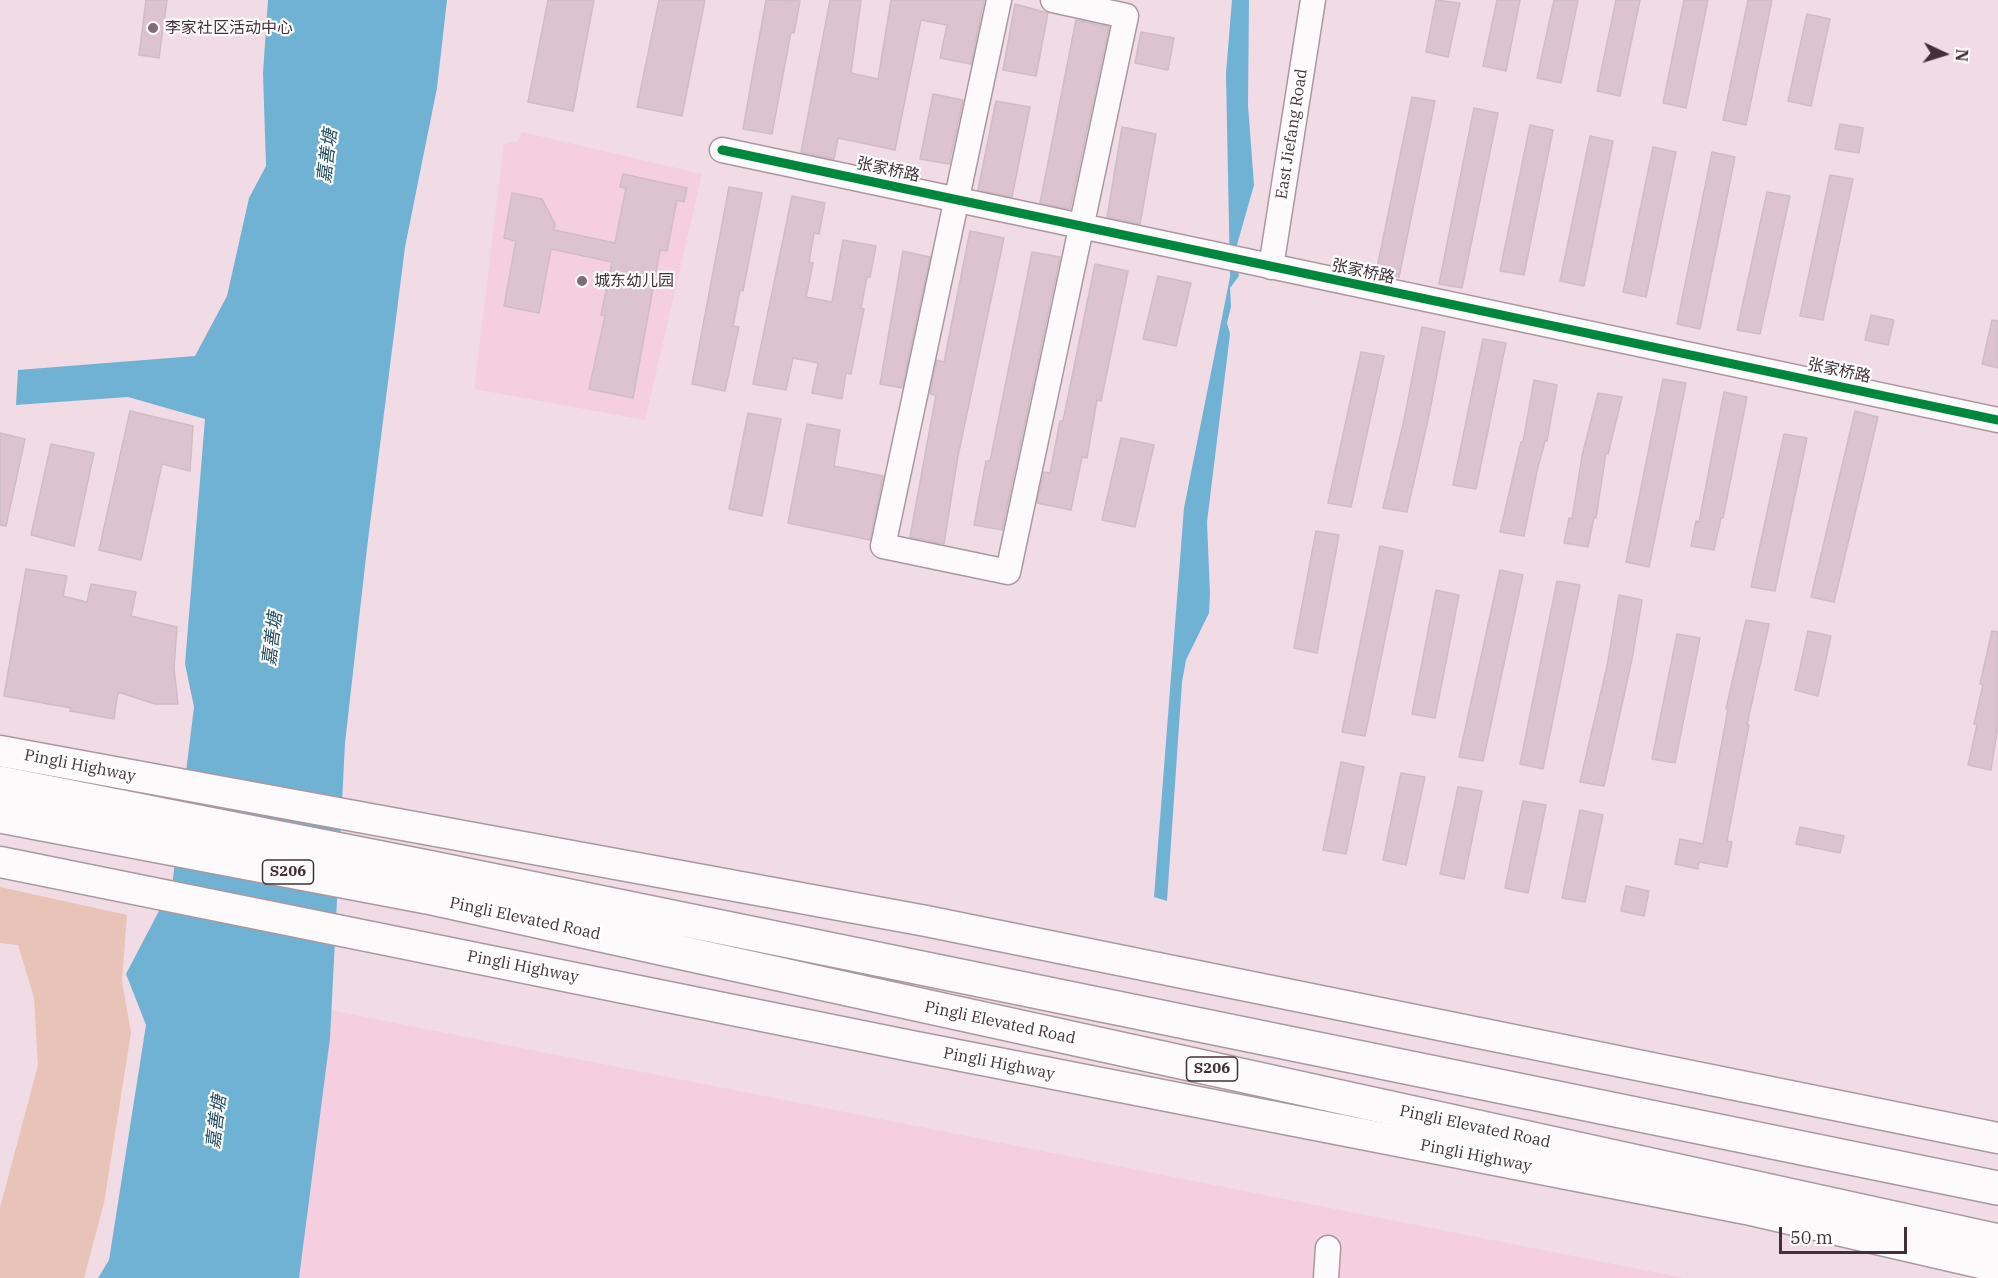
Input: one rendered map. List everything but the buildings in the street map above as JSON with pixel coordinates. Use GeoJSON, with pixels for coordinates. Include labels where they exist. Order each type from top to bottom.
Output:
{"type":"FeatureCollection","features":[{"type":"Feature","properties":{"kind":"highway","name":"Pingli Elevated Road"},"geometry":{"type":"LineString","coordinates":[[0,783],[490,880],[1998,1188]]}},
{"type":"Feature","properties":{"kind":"highway","name":"Pingli Elevated Road"},"geometry":{"type":"LineString","coordinates":[[0,816],[427,897],[1998,1241]]}},
{"type":"Feature","properties":{"kind":"main road","name":"Pingli Highway"},"geometry":{"type":"LineString","coordinates":[[0,751],[926,921],[1998,1138]]}},
{"type":"Feature","properties":{"kind":"main road","name":"Pingli Highway"},"geometry":{"type":"LineString","coordinates":[[0,862],[922,1049],[1746,1209],[1998,1267]]}},
{"type":"Feature","properties":{"kind":"street"},"geometry":{"type":"LineString","coordinates":[[999,0],[883,546],[1008,572],[1126,16],[1053,0]]}},
{"type":"Feature","properties":{"kind":"street","name":"East Jiefang Road"},"geometry":{"type":"LineString","coordinates":[[1271,267],[1313,0]]}},
{"type":"Feature","properties":{"kind":"street","name":"张家桥路"},"geometry":{"type":"LineString","coordinates":[[722,150],[1998,420]]}},
{"type":"Feature","properties":{"kind":"street"},"geometry":{"type":"LineString","coordinates":[[1326,1278],[1328,1248]]}},
{"type":"Feature","properties":{"kind":"shaded area","name":"城东幼儿园"},"geometry":{"type":"Polygon","coordinates":[[[522,132],[702,174],[645,420],[474,389],[504,144],[518,141],[522,132]]]}},
{"type":"Feature","properties":{"kind":"shaded area"},"geometry":{"type":"Polygon","coordinates":[[[0,887],[127,915],[122,981],[131,1033],[104,1203],[84,1278],[0,1278],[0,1208],[38,1065],[34,998],[18,945],[0,943],[0,887]]]}},
{"type":"Feature","properties":{"kind":"shaded area"},"geometry":{"type":"Polygon","coordinates":[[[269,998],[1684,1278],[234,1278],[269,998]]]}},
{"type":"Feature","properties":{"kind":"water","name":"嘉善塘"},"geometry":{"type":"Polygon","coordinates":[[[268,0],[447,0],[437,88],[405,247],[367,548],[345,743],[330,1038],[299,1278],[98,1278],[109,1260],[146,1025],[126,974],[172,886],[194,707],[185,664],[205,419],[128,397],[16,405],[18,370],[195,356],[227,296],[249,198],[266,166],[263,73],[268,0]]]}},
{"type":"Feature","properties":{"kind":"water"},"geometry":{"type":"Polygon","coordinates":[[[1232,0],[1249,0],[1248,105],[1254,185],[1235,252],[1239,276],[1230,288],[1231,307],[1227,323],[1230,334],[1207,522],[1209,613],[1186,660],[1182,682],[1167,901],[1154,897],[1184,508],[1230,277],[1226,73],[1232,0]]]}},
{"type":"Feature","properties":{"kind":"cycle path"},"geometry":{"type":"LineString","coordinates":[[722,150],[1998,420]]}},
{"type":"Feature","properties":{"kind":"place","name":"李家社区活动中心"},"geometry":{"type":"Point","coordinates":[153,28]}},
{"type":"Feature","properties":{"kind":"place","name":"城东幼儿园"},"geometry":{"type":"Point","coordinates":[582,281]}}]}
